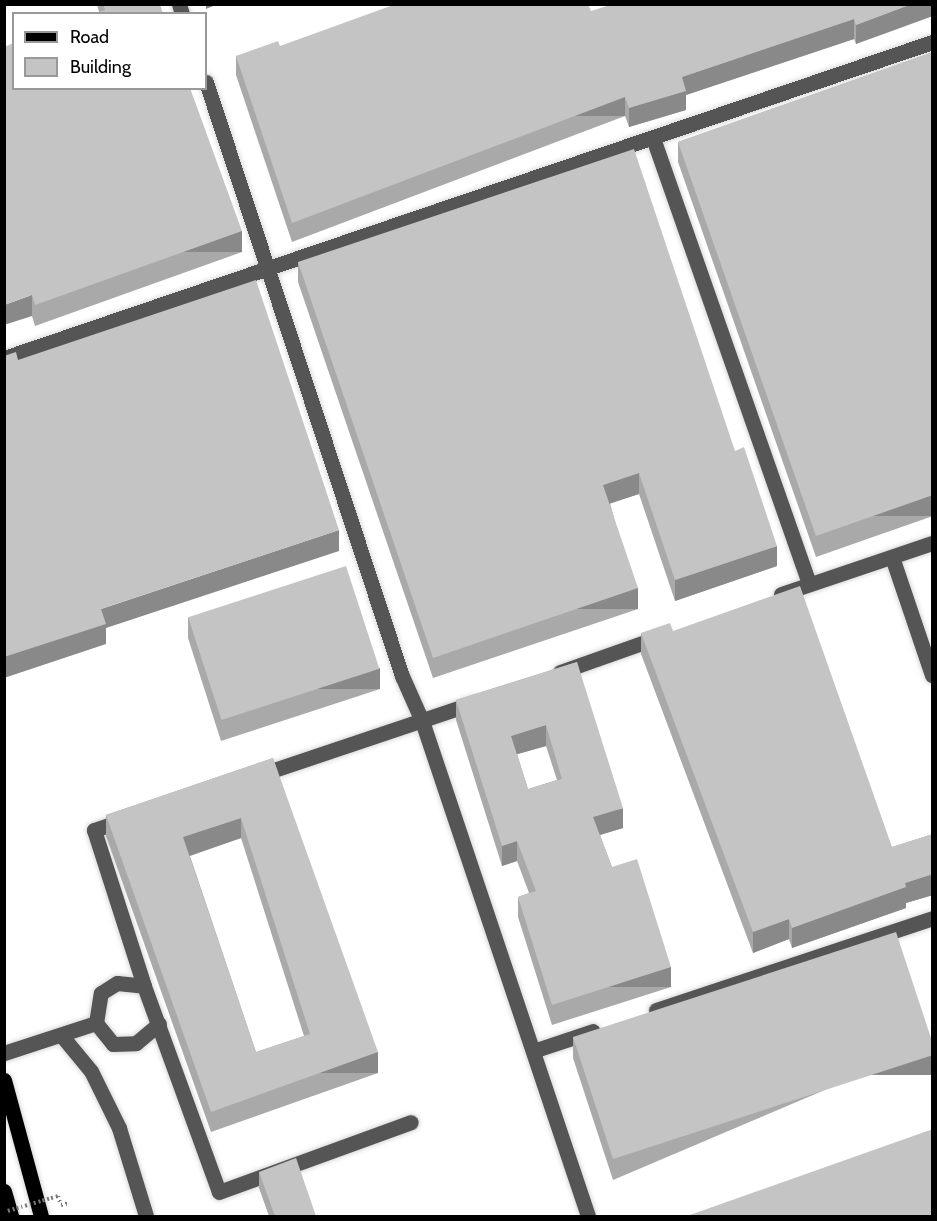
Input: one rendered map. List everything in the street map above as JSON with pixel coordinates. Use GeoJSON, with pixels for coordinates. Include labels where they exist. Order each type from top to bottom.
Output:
{"type":"FeatureCollection","features":[{"type":"Feature","properties":{"kind":"main road"},"geometry":{"type":"LineString","coordinates":[[4,1080],[41,1216]]}},
{"type":"Feature","properties":{"kind":"main road"},"geometry":{"type":"LineString","coordinates":[[4,1191],[11,1216]]}},
{"type":"Feature","properties":{"kind":"lane"},"geometry":{"type":"LineString","coordinates":[[4,358],[933,42]]}},
{"type":"Feature","properties":{"kind":"lane"},"geometry":{"type":"LineString","coordinates":[[207,85],[269,267],[402,676],[423,721],[588,1216]]}},
{"type":"Feature","properties":{"kind":"lane"},"geometry":{"type":"LineString","coordinates":[[653,138],[809,584]]}},
{"type":"Feature","properties":{"kind":"lane"},"geometry":{"type":"LineString","coordinates":[[765,600],[933,543]]}},
{"type":"Feature","properties":{"kind":"lane"},"geometry":{"type":"LineString","coordinates":[[892,557],[933,675]]}},
{"type":"Feature","properties":{"kind":"lane"},"geometry":{"type":"LineString","coordinates":[[544,678],[676,631]]}},
{"type":"Feature","properties":{"kind":"lane"},"geometry":{"type":"LineString","coordinates":[[242,781],[489,697]]}},
{"type":"Feature","properties":{"kind":"lane"},"geometry":{"type":"LineString","coordinates":[[140,815],[94,830],[144,986],[219,1192],[411,1122]]}},
{"type":"Feature","properties":{"kind":"lane"},"geometry":{"type":"LineString","coordinates":[[644,1014],[933,918]]}},
{"type":"Feature","properties":{"kind":"lane"},"geometry":{"type":"LineString","coordinates":[[144,986],[117,982],[101,993],[96,1023],[113,1044],[136,1043],[159,1024]]}},
{"type":"Feature","properties":{"kind":"lane"},"geometry":{"type":"LineString","coordinates":[[4,1053],[62,1036],[96,1023]]}},
{"type":"Feature","properties":{"kind":"lane"},"geometry":{"type":"LineString","coordinates":[[533,1052],[611,1025]]}},
{"type":"Feature","properties":{"kind":"lane"},"geometry":{"type":"LineString","coordinates":[[62,1036],[92,1071],[119,1128],[146,1216]]}},
{"type":"Feature","properties":{"kind":"path"},"geometry":{"type":"LineString","coordinates":[[4,1212],[58,1196],[61,1205],[69,1203]]}},
{"type":"Feature","properties":{"kind":"building"},"geometry":{"type":"Polygon","coordinates":[[[103,4],[160,4],[162,12],[100,12],[105,10],[103,4]]]}},
{"type":"Feature","properties":{"kind":"building"},"geometry":{"type":"Polygon","coordinates":[[[396,4],[588,4],[591,11],[613,4],[912,4],[856,25],[854,19],[682,77],[686,91],[629,108],[625,97],[292,223],[236,56],[278,41],[280,46],[396,4]]]}},
{"type":"Feature","properties":{"kind":"building"},"geometry":{"type":"Polygon","coordinates":[[[12,44],[12,90],[191,90],[242,231],[35,305],[32,295],[4,305],[4,47],[12,44]]]}},
{"type":"Feature","properties":{"kind":"building"},"geometry":{"type":"Polygon","coordinates":[[[933,52],[933,495],[816,536],[678,142],[933,52]]]}},
{"type":"Feature","properties":{"kind":"building"},"geometry":{"type":"Polygon","coordinates":[[[634,149],[735,451],[744,447],[777,546],[675,580],[639,473],[603,485],[638,588],[433,658],[298,262],[634,149]]]}},
{"type":"Feature","properties":{"kind":"building"},"geometry":{"type":"Polygon","coordinates":[[[256,280],[339,530],[101,609],[106,624],[4,657],[4,356],[16,352],[18,360],[256,280]]]}},
{"type":"Feature","properties":{"kind":"building"},"geometry":{"type":"Polygon","coordinates":[[[346,566],[379,669],[221,720],[188,617],[346,566]]]}},
{"type":"Feature","properties":{"kind":"building"},"geometry":{"type":"Polygon","coordinates":[[[800,586],[892,847],[933,834],[933,874],[905,883],[906,887],[792,928],[789,919],[753,932],[641,633],[670,623],[673,631],[800,586]]]}},
{"type":"Feature","properties":{"kind":"building"},"geometry":{"type":"Polygon","coordinates":[[[577,662],[623,808],[593,817],[612,867],[637,859],[671,967],[552,1005],[518,897],[536,891],[517,841],[502,846],[456,700],[577,662]],[[546,725],[511,736],[528,789],[562,779],[546,725]]]}},
{"type":"Feature","properties":{"kind":"building"},"geometry":{"type":"Polygon","coordinates":[[[273,758],[378,1052],[211,1112],[106,815],[273,758]],[[241,818],[183,837],[256,1052],[310,1034],[241,818]]]}},
{"type":"Feature","properties":{"kind":"building"},"geometry":{"type":"Polygon","coordinates":[[[896,932],[933,1044],[933,1055],[613,1159],[573,1037],[896,932]]]}},
{"type":"Feature","properties":{"kind":"building"},"geometry":{"type":"Polygon","coordinates":[[[933,1129],[933,1216],[687,1216],[933,1129]]]}},
{"type":"Feature","properties":{"kind":"building"},"geometry":{"type":"Polygon","coordinates":[[[296,1158],[316,1216],[275,1216],[259,1172],[296,1158]]]}}]}
